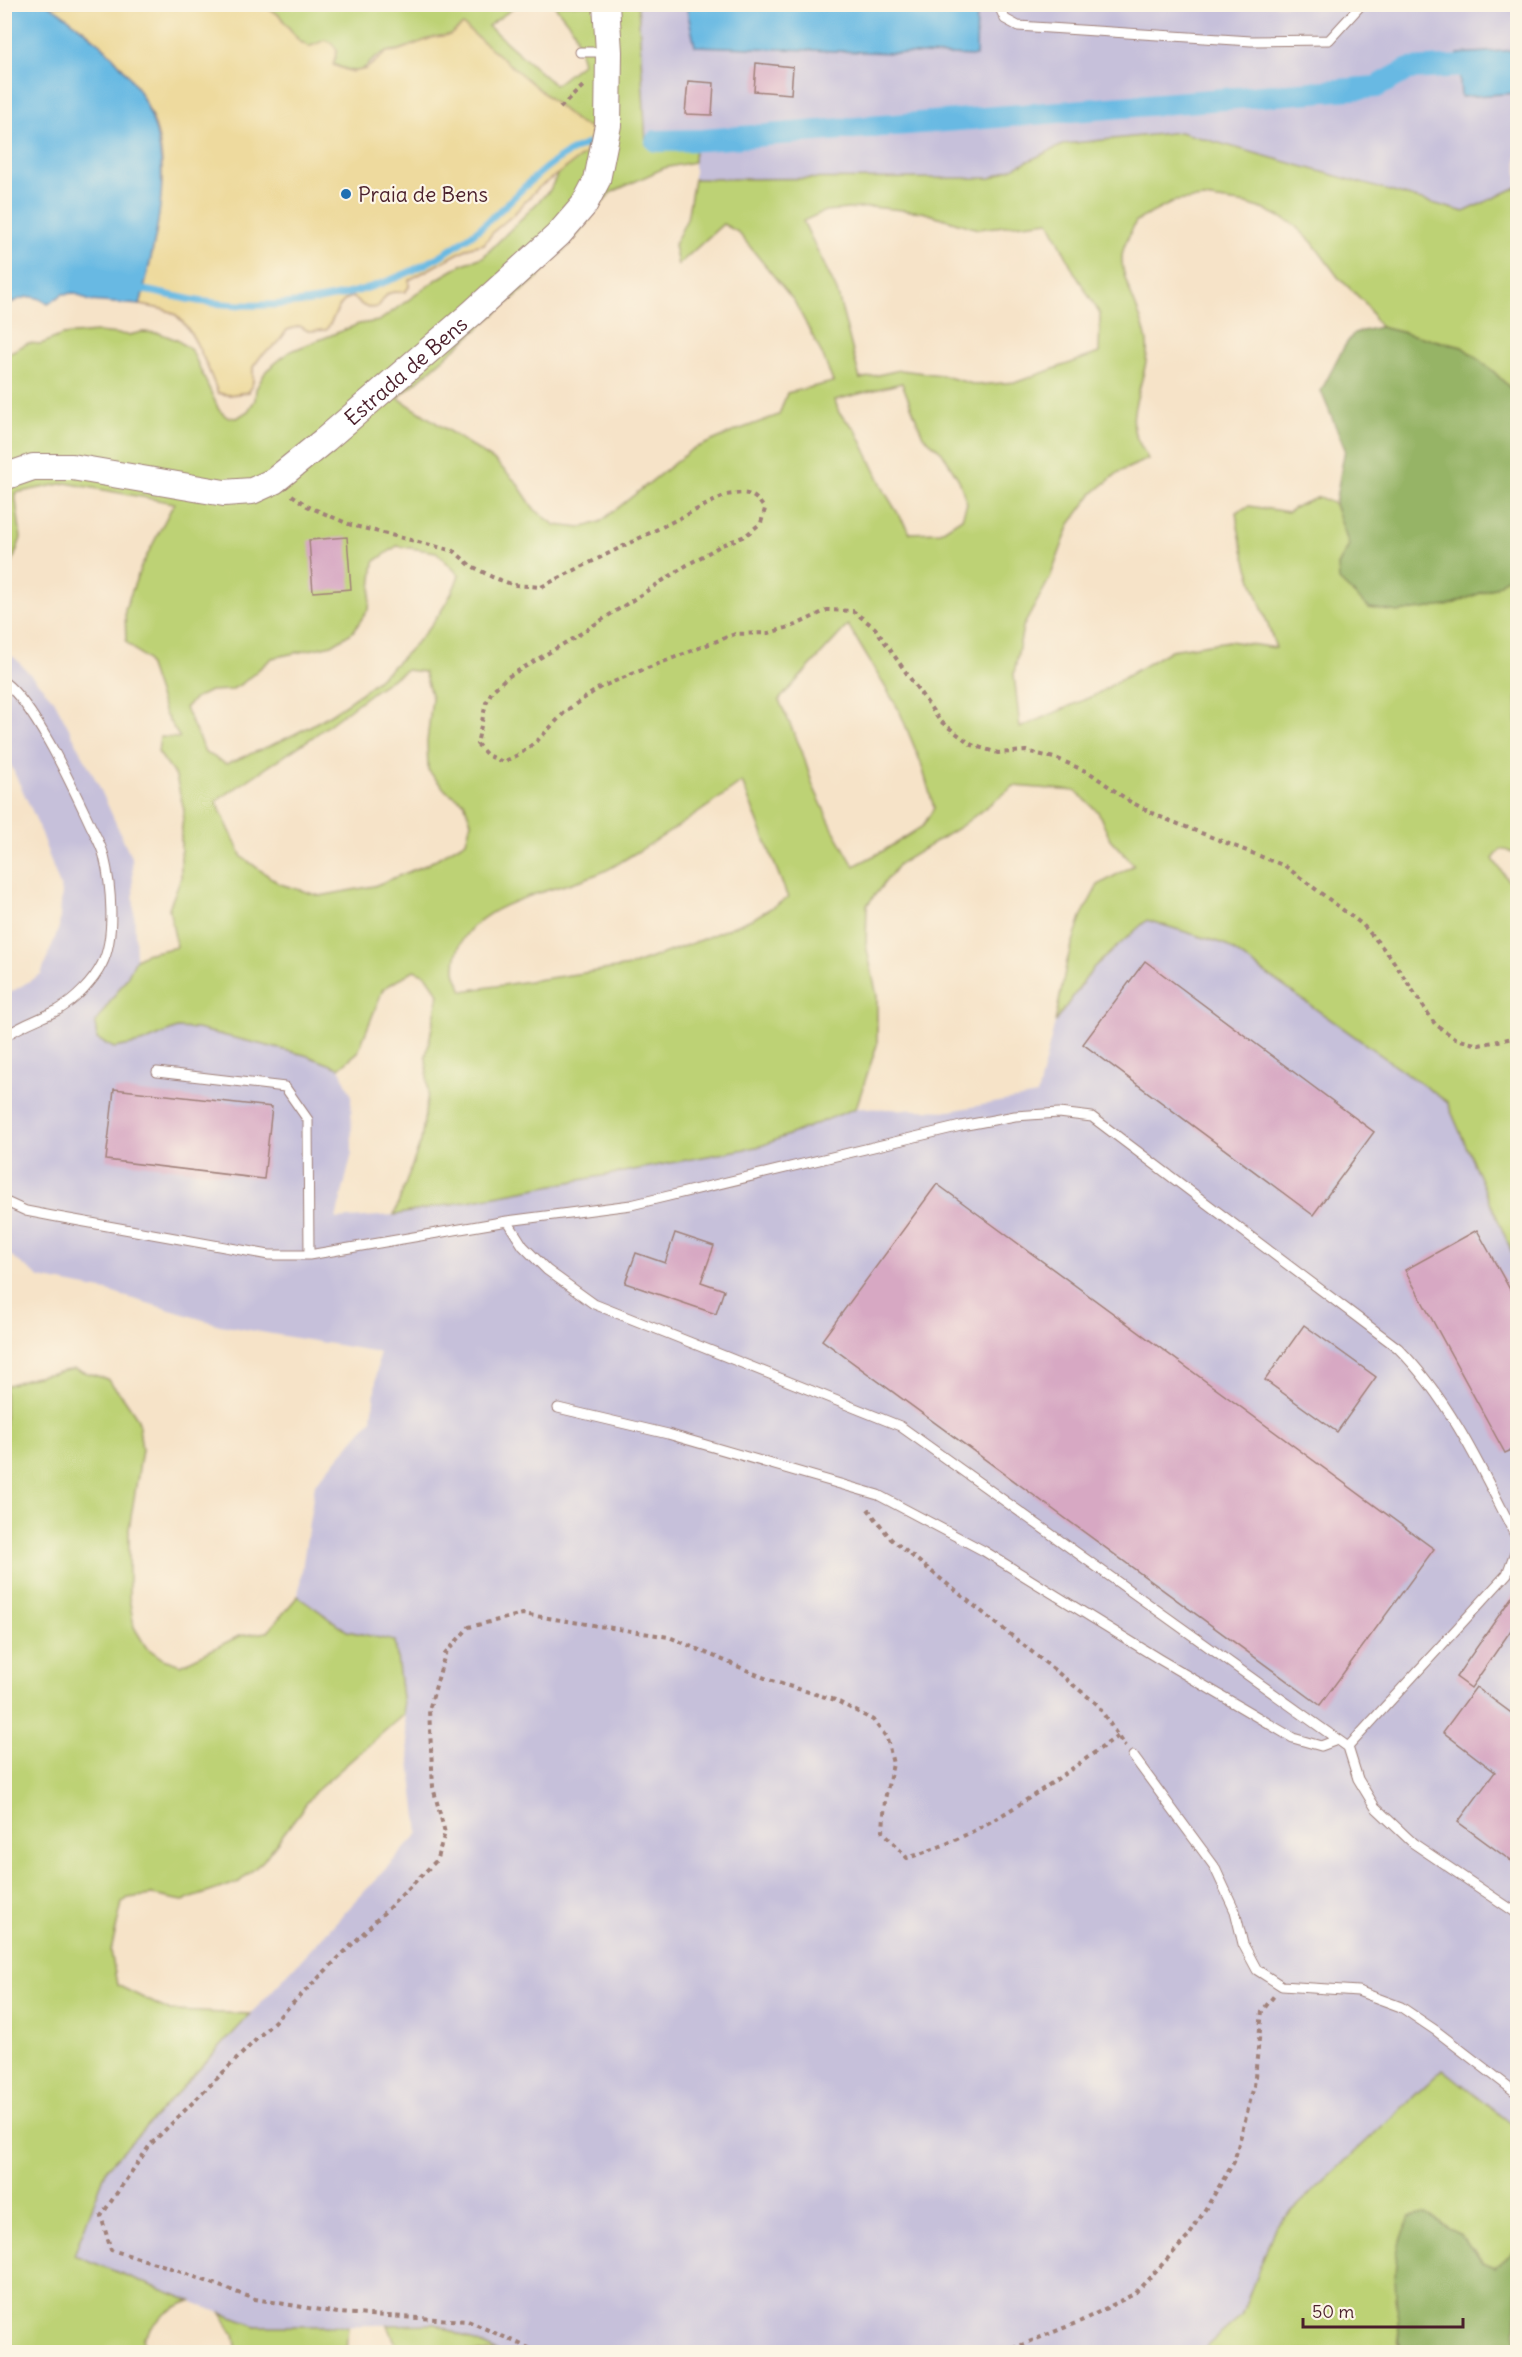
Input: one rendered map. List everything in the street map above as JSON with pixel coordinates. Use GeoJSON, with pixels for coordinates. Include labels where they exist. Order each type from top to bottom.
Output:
{"type":"FeatureCollection","features":[{"type":"Feature","properties":{"kind":"street","name":"Estrada de Bens"},"geometry":{"type":"LineString","coordinates":[[4,477],[33,467],[72,467],[224,493],[252,491],[274,481],[471,315],[558,235],[584,205],[597,180],[608,125],[609,52],[606,4]]}},
{"type":"Feature","properties":{"kind":"lane"},"geometry":{"type":"LineString","coordinates":[[998,4],[1005,19],[1018,26],[1251,41],[1329,40],[1362,4]]}},
{"type":"Feature","properties":{"kind":"lane"},"geometry":{"type":"LineString","coordinates":[[580,52],[609,52]]}},
{"type":"Feature","properties":{"kind":"lane"},"geometry":{"type":"LineString","coordinates":[[4,682],[12,688],[33,716],[74,788],[104,855],[110,896],[111,926],[103,963],[84,990],[60,1009],[4,1036]]}},
{"type":"Feature","properties":{"kind":"lane"},"geometry":{"type":"LineString","coordinates":[[157,1072],[285,1087],[308,1120],[309,1255]]}},
{"type":"Feature","properties":{"kind":"lane"},"geometry":{"type":"LineString","coordinates":[[4,1201],[27,1211],[269,1255],[309,1255],[507,1221],[630,1205],[962,1126],[1016,1116],[1059,1113],[1092,1118],[1398,1348],[1419,1369],[1445,1407],[1489,1484],[1518,1543],[1507,1574],[1348,1747]]}},
{"type":"Feature","properties":{"kind":"lane"},"geometry":{"type":"LineString","coordinates":[[507,1221],[523,1246],[547,1270],[594,1304],[900,1426],[1348,1747],[1358,1779],[1375,1807],[1413,1843],[1518,1914]]}},
{"type":"Feature","properties":{"kind":"lane"},"geometry":{"type":"LineString","coordinates":[[558,1408],[668,1434],[878,1495],[984,1551],[1293,1738],[1321,1746],[1337,1740]]}},
{"type":"Feature","properties":{"kind":"lane"},"geometry":{"type":"LineString","coordinates":[[1130,1753],[1214,1866],[1234,1911],[1243,1944],[1257,1970],[1281,1986],[1358,1991],[1401,2007],[1435,2030],[1518,2094]]}},
{"type":"Feature","properties":{"kind":"path"},"geometry":{"type":"LineString","coordinates":[[560,108],[591,79]]}},
{"type":"Feature","properties":{"kind":"path"},"geometry":{"type":"LineString","coordinates":[[274,481],[307,506],[351,525],[454,551],[470,565],[492,577],[514,585],[541,587],[726,495],[745,493],[756,496],[765,509],[761,523],[745,536],[722,545],[687,565],[580,634],[506,678],[492,691],[486,703],[477,744],[487,755],[503,762],[520,754],[538,740],[567,710],[599,688],[632,674],[735,634],[770,633],[796,625],[828,610],[853,611],[875,628],[940,721],[972,745],[998,753],[1026,751],[1058,759],[1090,773],[1128,801],[1158,816],[1285,867],[1363,925],[1390,956],[1435,1024],[1456,1039],[1479,1044],[1518,1037]]}},
{"type":"Feature","properties":{"kind":"path"},"geometry":{"type":"LineString","coordinates":[[853,1489],[891,1539],[1097,1704],[1130,1753]]}},
{"type":"Feature","properties":{"kind":"path"},"geometry":{"type":"LineString","coordinates":[[538,2352],[468,2321],[338,2313],[255,2299],[165,2266],[111,2250],[101,2216],[150,2145],[436,1861],[445,1833],[433,1787],[429,1710],[445,1654],[469,1627],[523,1614],[669,1636],[772,1681],[835,1700],[873,1720],[887,1738],[893,1764],[885,1799],[883,1831],[907,1857],[939,1848],[1015,1808],[1118,1736]]}},
{"type":"Feature","properties":{"kind":"path"},"geometry":{"type":"LineString","coordinates":[[1004,2352],[1081,2321],[1134,2294],[1189,2236],[1234,2162],[1254,2086],[1262,2011],[1281,1986]]}},
{"type":"Feature","properties":{"kind":"shaded area"},"geometry":{"type":"Polygon","coordinates":[[[638,5],[1517,5],[1517,187],[1465,212],[1180,132],[1065,144],[991,178],[694,179],[694,144],[646,144],[638,5]]]}},
{"type":"Feature","properties":{"kind":"shaded area"},"geometry":{"type":"Polygon","coordinates":[[[5,653],[15,658],[54,700],[99,786],[132,859],[136,959],[126,979],[95,1023],[141,1043],[177,1028],[197,1029],[305,1055],[339,1068],[351,1094],[352,1153],[336,1219],[394,1215],[761,1146],[856,1108],[950,1111],[1037,1095],[1055,1022],[1094,967],[1147,919],[1224,944],[1447,1102],[1517,1264],[1517,2128],[1443,2069],[1275,2227],[1241,2316],[1200,2352],[498,2352],[436,2324],[256,2327],[74,2255],[107,2168],[419,1833],[395,1641],[347,1631],[298,1596],[315,1484],[372,1419],[379,1352],[220,1325],[107,1291],[40,1278],[5,1251],[5,996],[41,974],[59,927],[62,892],[35,817],[5,753],[5,653]]]}},
{"type":"Feature","properties":{"kind":"green space"},"geometry":{"type":"Polygon","coordinates":[[[232,5],[518,5],[488,26],[555,85],[583,63],[574,30],[554,5],[638,5],[646,144],[695,140],[694,162],[664,168],[610,193],[574,239],[539,276],[398,398],[495,461],[517,483],[534,509],[555,525],[580,528],[600,522],[691,450],[779,415],[787,393],[833,382],[823,356],[794,301],[738,232],[723,224],[678,265],[674,245],[687,219],[694,179],[991,178],[1065,144],[1180,132],[1464,212],[1517,187],[1517,395],[1493,371],[1462,347],[1380,327],[1365,303],[1338,277],[1312,242],[1292,223],[1268,211],[1247,204],[1204,198],[1175,201],[1136,221],[1124,247],[1122,261],[1127,284],[1147,343],[1146,364],[1133,420],[1135,434],[1148,459],[1119,472],[1092,494],[1070,524],[1050,578],[1023,627],[1014,674],[1020,728],[1095,695],[1171,650],[1229,641],[1276,648],[1242,547],[1236,512],[1249,506],[1288,512],[1319,497],[1335,504],[1349,545],[1338,566],[1496,587],[1517,569],[1517,853],[1501,849],[1493,859],[1512,886],[1517,888],[1517,1264],[1447,1102],[1224,944],[1147,920],[1094,967],[1055,1022],[1067,961],[1081,917],[1098,885],[1134,865],[1110,839],[1098,812],[1076,791],[1014,786],[960,827],[899,864],[867,905],[866,945],[877,996],[877,1045],[856,1108],[761,1146],[394,1215],[421,1141],[428,1093],[426,1056],[439,994],[426,975],[414,970],[383,989],[358,1052],[339,1068],[305,1055],[197,1029],[177,1028],[141,1043],[114,1048],[97,1039],[95,1023],[126,979],[136,959],[145,954],[177,947],[169,908],[181,878],[181,834],[184,810],[176,777],[158,752],[160,737],[180,738],[165,714],[147,660],[126,642],[125,609],[141,567],[174,503],[66,483],[15,493],[21,538],[5,583],[5,355],[28,343],[41,344],[62,335],[97,332],[129,335],[142,332],[159,333],[177,340],[192,351],[219,410],[227,417],[237,418],[248,411],[255,400],[256,389],[266,371],[289,352],[359,324],[379,321],[439,278],[463,264],[483,257],[550,190],[558,173],[585,154],[593,128],[580,124],[560,108],[450,35],[386,52],[364,68],[354,71],[333,64],[336,57],[314,44],[310,47],[299,41],[279,15],[267,8],[232,5]],[[872,207],[825,211],[803,221],[837,291],[860,379],[900,370],[941,375],[976,385],[1017,382],[1099,353],[1100,314],[1074,272],[1049,221],[978,229],[922,212],[872,207]],[[902,383],[835,400],[839,413],[856,430],[886,494],[910,533],[940,532],[962,518],[967,503],[959,480],[942,452],[923,436],[902,383]],[[397,546],[374,562],[369,608],[353,632],[332,645],[272,658],[243,683],[231,690],[210,691],[194,699],[185,708],[205,752],[226,764],[295,734],[352,700],[389,669],[424,634],[451,595],[459,575],[436,552],[397,546]],[[848,625],[779,700],[802,751],[813,786],[833,829],[854,866],[923,826],[934,808],[921,763],[899,710],[848,625]],[[406,670],[310,739],[216,801],[242,857],[280,884],[320,896],[374,886],[428,864],[466,841],[471,822],[464,802],[446,791],[428,770],[427,742],[432,698],[424,672],[406,670]],[[742,782],[608,869],[510,903],[488,915],[470,929],[459,947],[455,970],[463,991],[630,966],[754,918],[788,898],[742,782]]]}},
{"type":"Feature","properties":{"kind":"green space"},"geometry":{"type":"Polygon","coordinates":[[[1380,327],[1462,347],[1493,371],[1517,395],[1517,569],[1496,587],[1447,606],[1398,612],[1369,608],[1339,580],[1338,566],[1349,545],[1335,504],[1345,449],[1321,391],[1354,333],[1380,327]]]}},
{"type":"Feature","properties":{"kind":"green space"},"geometry":{"type":"Polygon","coordinates":[[[74,1369],[107,1379],[138,1419],[142,1450],[129,1529],[129,1597],[134,1627],[146,1647],[163,1659],[181,1665],[239,1636],[267,1632],[298,1596],[347,1631],[395,1641],[404,1714],[315,1792],[263,1861],[239,1882],[183,1901],[152,1895],[128,1898],[122,1903],[111,1951],[117,1985],[170,2011],[251,2014],[107,2168],[74,2255],[191,2301],[169,2311],[154,2325],[143,2338],[146,2352],[5,2352],[5,1386],[32,1377],[74,1369]]]}},
{"type":"Feature","properties":{"kind":"green space"},"geometry":{"type":"Polygon","coordinates":[[[1443,2069],[1517,2128],[1517,2248],[1495,2267],[1482,2262],[1474,2249],[1395,2297],[1400,2330],[1397,2352],[1200,2352],[1241,2316],[1275,2227],[1443,2069]]]}},
{"type":"Feature","properties":{"kind":"green space"},"geometry":{"type":"Polygon","coordinates":[[[1425,2214],[1457,2234],[1482,2262],[1495,2267],[1517,2248],[1517,2352],[1400,2352],[1395,2283],[1398,2250],[1410,2217],[1425,2214]]]}},
{"type":"Feature","properties":{"kind":"green space"},"geometry":{"type":"Polygon","coordinates":[[[221,2313],[256,2326],[348,2326],[346,2352],[237,2352],[234,2334],[221,2313]]]}},
{"type":"Feature","properties":{"kind":"green space"},"geometry":{"type":"Polygon","coordinates":[[[436,2324],[498,2352],[399,2352],[388,2325],[436,2324]]]}},
{"type":"Feature","properties":{"kind":"sand","name":"Praia de Bens"},"geometry":{"type":"Polygon","coordinates":[[[232,4],[241,7],[267,8],[279,15],[299,41],[309,47],[325,40],[332,43],[337,50],[333,65],[352,72],[366,69],[387,52],[397,51],[434,37],[450,35],[463,25],[580,124],[593,128],[585,154],[538,188],[513,215],[494,231],[484,244],[470,247],[409,280],[409,287],[405,292],[388,294],[378,307],[366,307],[352,297],[347,299],[340,306],[326,330],[308,331],[300,326],[287,330],[278,343],[261,356],[253,367],[253,382],[249,392],[229,395],[218,393],[194,338],[180,319],[169,311],[140,305],[157,228],[162,188],[161,151],[152,117],[135,85],[101,44],[78,25],[46,5],[232,4]]]}},
{"type":"Feature","properties":{"kind":"water"},"geometry":{"type":"Polygon","coordinates":[[[5,4],[46,4],[66,16],[101,45],[128,75],[146,105],[157,136],[161,167],[161,199],[140,305],[89,301],[75,293],[63,294],[48,304],[36,298],[26,297],[5,306],[5,4]]]}},
{"type":"Feature","properties":{"kind":"water"},"geometry":{"type":"Polygon","coordinates":[[[686,5],[977,5],[976,56],[695,46],[686,5]]]}},
{"type":"Feature","properties":{"kind":"water"},"geometry":{"type":"Polygon","coordinates":[[[1517,50],[1517,93],[1461,97],[1458,54],[1517,50]]]}},
{"type":"Feature","properties":{"kind":"building"},"geometry":{"type":"Polygon","coordinates":[[[756,63],[793,67],[791,94],[754,91],[756,63]]]}},
{"type":"Feature","properties":{"kind":"building"},"geometry":{"type":"Polygon","coordinates":[[[688,81],[714,83],[712,115],[685,114],[688,81]]]}},
{"type":"Feature","properties":{"kind":"building"},"geometry":{"type":"Polygon","coordinates":[[[347,537],[351,589],[313,592],[309,540],[347,537]]]}},
{"type":"Feature","properties":{"kind":"building"},"geometry":{"type":"Polygon","coordinates":[[[1145,961],[1374,1132],[1313,1215],[1083,1044],[1145,961]]]}},
{"type":"Feature","properties":{"kind":"building"},"geometry":{"type":"Polygon","coordinates":[[[114,1089],[272,1107],[264,1179],[106,1160],[114,1089]]]}},
{"type":"Feature","properties":{"kind":"building"},"geometry":{"type":"Polygon","coordinates":[[[937,1184],[1434,1549],[1320,1705],[822,1340],[937,1184]]]}},
{"type":"Feature","properties":{"kind":"building"},"geometry":{"type":"Polygon","coordinates":[[[1477,1230],[1518,1304],[1518,1447],[1505,1453],[1405,1270],[1477,1230]]]}},
{"type":"Feature","properties":{"kind":"building"},"geometry":{"type":"Polygon","coordinates":[[[675,1233],[714,1246],[701,1282],[724,1290],[716,1314],[625,1283],[636,1253],[665,1263],[675,1233]]]}},
{"type":"Feature","properties":{"kind":"building"},"geometry":{"type":"Polygon","coordinates":[[[1304,1325],[1376,1377],[1337,1432],[1265,1380],[1304,1325]]]}},
{"type":"Feature","properties":{"kind":"building"},"geometry":{"type":"Polygon","coordinates":[[[1518,1588],[1518,1620],[1471,1688],[1456,1677],[1518,1588]]]}},
{"type":"Feature","properties":{"kind":"building"},"geometry":{"type":"Polygon","coordinates":[[[1476,1687],[1518,1718],[1518,1866],[1458,1822],[1495,1772],[1443,1732],[1476,1687]]]}},
{"type":"Feature","properties":{"kind":"waterway"},"geometry":{"type":"LineString","coordinates":[[656,141],[703,140],[1376,87],[1409,69],[1518,63]]}},
{"type":"Feature","properties":{"kind":"waterway"},"geometry":{"type":"LineString","coordinates":[[144,290],[198,301],[234,305],[270,305],[305,302],[375,286],[408,273],[440,256],[470,236],[555,161],[587,144]]}},
{"type":"Feature","properties":{"kind":"place","name":"Praia de Bens"},"geometry":{"type":"Point","coordinates":[346,194]}}]}
